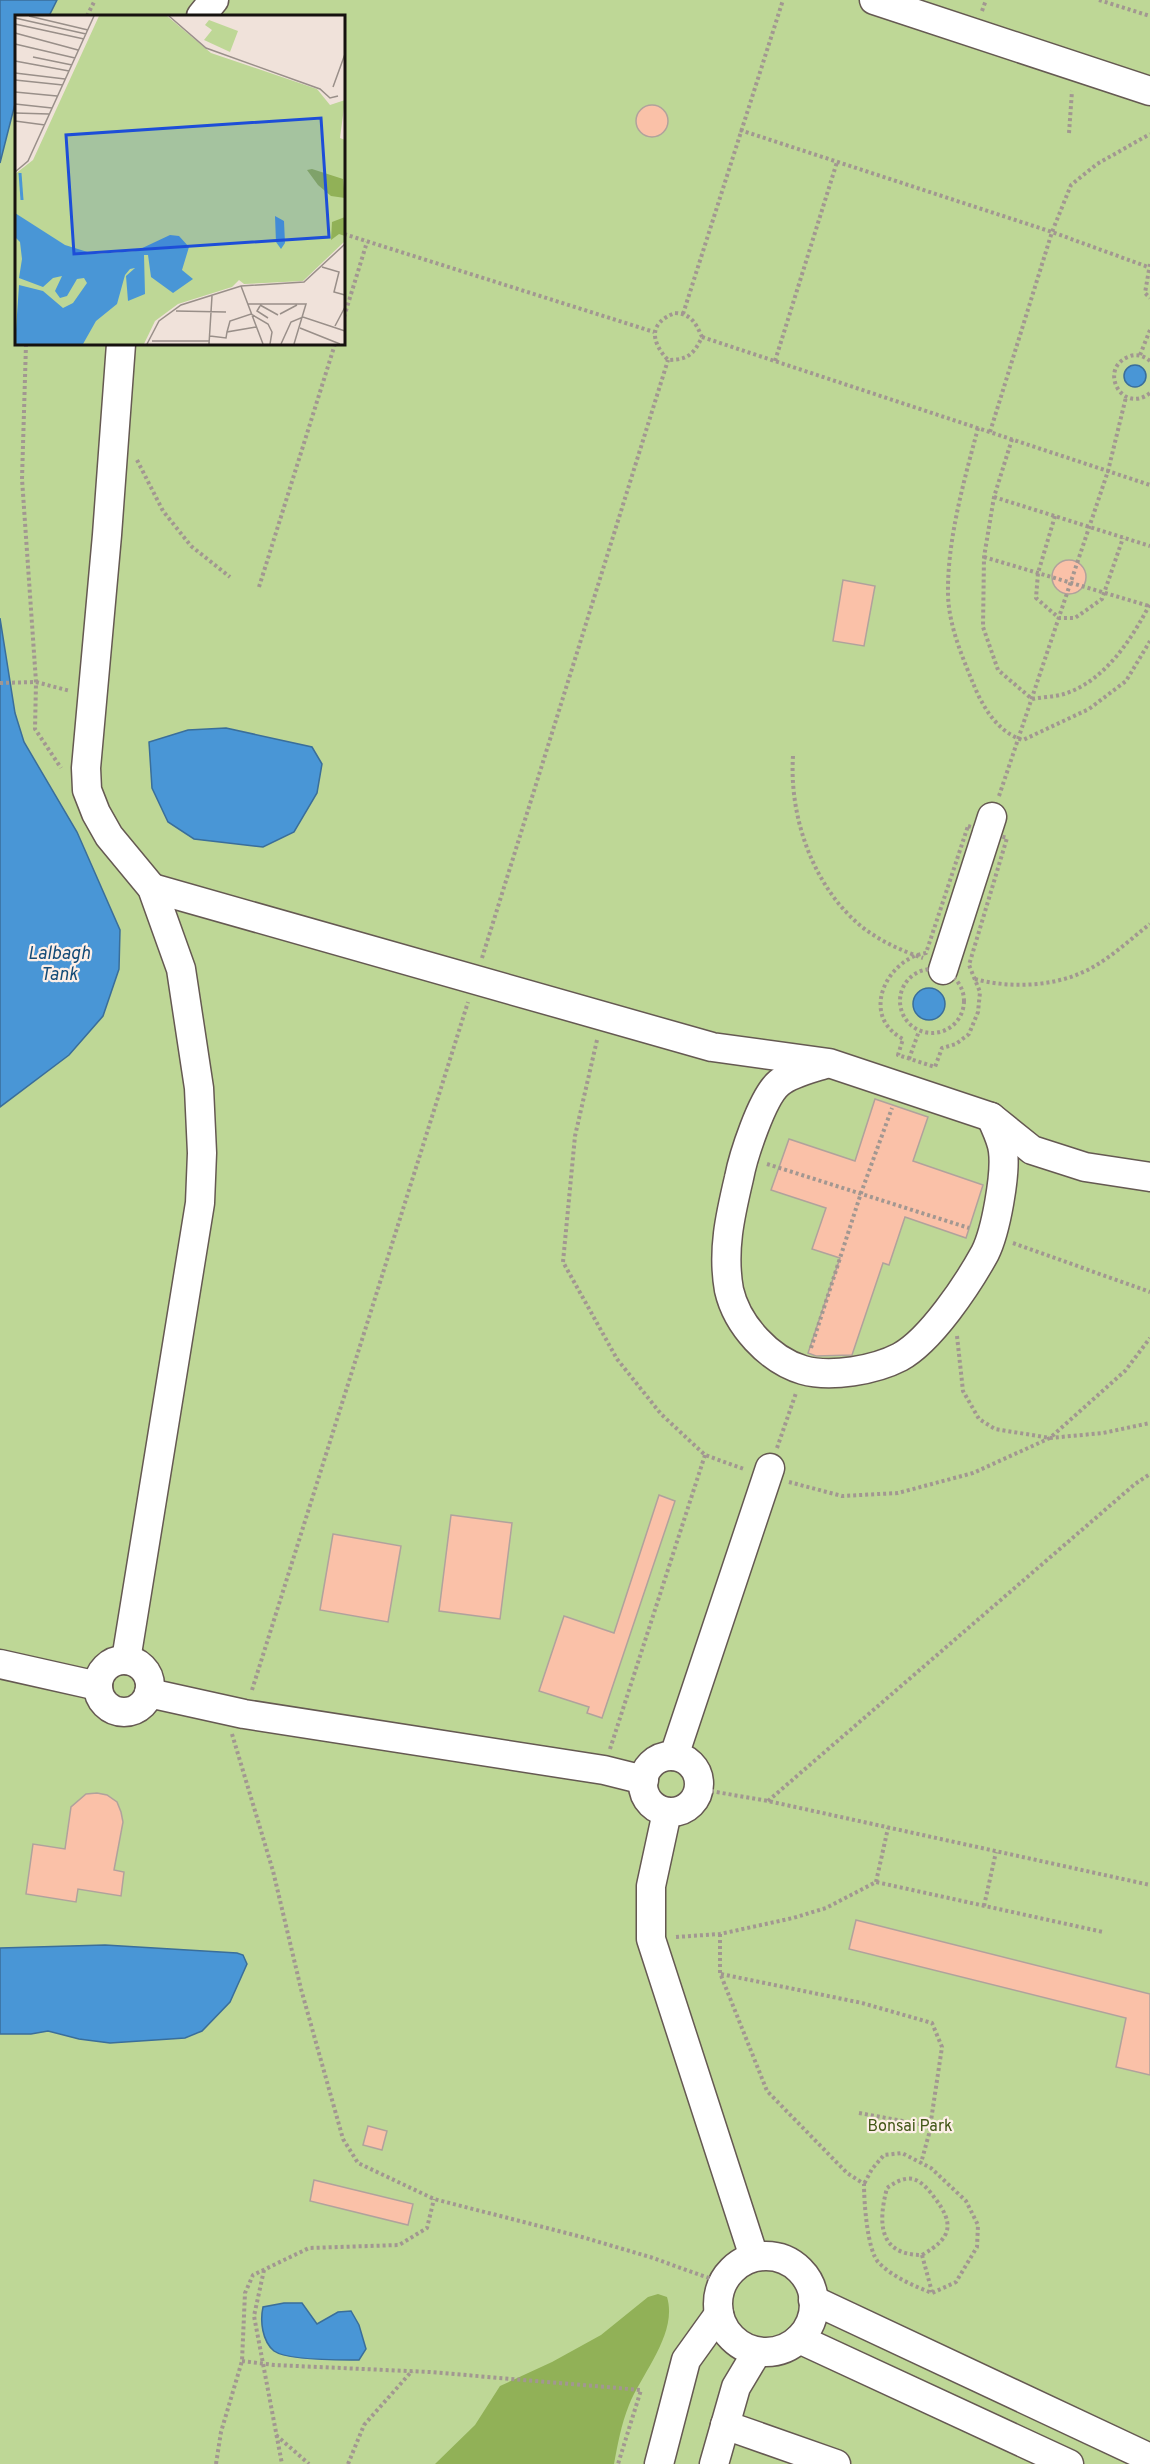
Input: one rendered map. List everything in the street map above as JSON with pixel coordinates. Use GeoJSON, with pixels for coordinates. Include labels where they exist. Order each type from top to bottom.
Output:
{"type":"FeatureCollection","features":[{"type":"Feature","properties":{"kind":"street"},"geometry":{"type":"LineString","coordinates":[[202,15],[214,0]]}},
{"type":"Feature","properties":{"kind":"street"},"geometry":{"type":"LineString","coordinates":[[874,0],[1150,91]]}},
{"type":"Feature","properties":{"kind":"street"},"geometry":{"type":"LineString","coordinates":[[121,345],[94,698],[86,768],[87,790],[109,836],[152,888],[182,969],[199,1088],[202,1153],[200,1203],[126,1660]]}},
{"type":"Feature","properties":{"kind":"street"},"geometry":{"type":"LineString","coordinates":[[944,967],[992,817]]}},
{"type":"Feature","properties":{"kind":"street"},"geometry":{"type":"LineString","coordinates":[[152,888],[712,1047],[830,1063],[991,1117],[1032,1150],[1085,1167],[1150,1177]]}},
{"type":"Feature","properties":{"kind":"street"},"geometry":{"type":"LineString","coordinates":[[830,1063],[803,1071],[778,1084],[760,1114],[744,1156],[726,1236],[726,1264],[730,1293],[743,1322],[760,1345],[804,1371],[840,1373],[876,1368],[901,1356],[923,1340],[955,1300],[986,1251],[1002,1181],[1003,1149],[991,1117]]}},
{"type":"Feature","properties":{"kind":"street"},"geometry":{"type":"LineString","coordinates":[[674,1756],[770,1468]]}},
{"type":"Feature","properties":{"kind":"street"},"geometry":{"type":"LineString","coordinates":[[126,1660],[136,1662],[144,1670],[149,1679],[149,1694],[140,1707],[122,1712],[113,1710],[104,1704],[98,1686],[100,1676],[106,1667],[116,1661],[126,1660]]}},
{"type":"Feature","properties":{"kind":"street"},"geometry":{"type":"LineString","coordinates":[[0,1664],[98,1686]]}},
{"type":"Feature","properties":{"kind":"street"},"geometry":{"type":"LineString","coordinates":[[149,1694],[235,1712],[604,1770],[644,1780]]}},
{"type":"Feature","properties":{"kind":"street"},"geometry":{"type":"LineString","coordinates":[[674,1756],[685,1759],[693,1767],[698,1777],[699,1789],[695,1799],[688,1807],[668,1812],[657,1808],[649,1801],[644,1791],[644,1780],[647,1770],[654,1762],[674,1756]]}},
{"type":"Feature","properties":{"kind":"street"},"geometry":{"type":"LineString","coordinates":[[668,1812],[651,1886],[651,1939],[754,2257]]}},
{"type":"Feature","properties":{"kind":"street"},"geometry":{"type":"LineString","coordinates":[[754,2257],[774,2257],[790,2263],[802,2272],[810,2285],[813,2300],[812,2319],[799,2339],[775,2352],[757,2352],[734,2340],[724,2328],[719,2314],[718,2298],[723,2283],[732,2270],[754,2257]]}},
{"type":"Feature","properties":{"kind":"street"},"geometry":{"type":"LineString","coordinates":[[813,2300],[1150,2458]]}},
{"type":"Feature","properties":{"kind":"street"},"geometry":{"type":"LineString","coordinates":[[659,2464],[686,2360],[719,2314]]}},
{"type":"Feature","properties":{"kind":"street"},"geometry":{"type":"LineString","coordinates":[[799,2339],[1069,2464]]}},
{"type":"Feature","properties":{"kind":"street"},"geometry":{"type":"LineString","coordinates":[[714,2464],[736,2387],[757,2352]]}},
{"type":"Feature","properties":{"kind":"street"},"geometry":{"type":"LineString","coordinates":[[725,2425],[836,2464]]}},
{"type":"Feature","properties":{"kind":"path"},"geometry":{"type":"LineString","coordinates":[[88,15],[95,0]]}},
{"type":"Feature","properties":{"kind":"path"},"geometry":{"type":"LineString","coordinates":[[683,314],[783,0]]}},
{"type":"Feature","properties":{"kind":"path"},"geometry":{"type":"LineString","coordinates":[[1099,0],[1150,16]]}},
{"type":"Feature","properties":{"kind":"path"},"geometry":{"type":"LineString","coordinates":[[1069,133],[1071,100],[1078,67]]}},
{"type":"Feature","properties":{"kind":"path"},"geometry":{"type":"LineString","coordinates":[[740,130],[1149,265],[1145,293],[1150,298]]}},
{"type":"Feature","properties":{"kind":"path"},"geometry":{"type":"LineString","coordinates":[[990,432],[1052,232],[1071,185],[1097,164],[1150,134]]}},
{"type":"Feature","properties":{"kind":"path"},"geometry":{"type":"LineString","coordinates":[[775,361],[837,162]]}},
{"type":"Feature","properties":{"kind":"path"},"geometry":{"type":"LineString","coordinates":[[345,234],[654,332]]}},
{"type":"Feature","properties":{"kind":"path"},"geometry":{"type":"LineString","coordinates":[[345,314],[367,242]]}},
{"type":"Feature","properties":{"kind":"path"},"geometry":{"type":"LineString","coordinates":[[683,314],[696,322],[702,337],[695,353],[687,358],[668,360],[655,342],[654,332],[658,324],[666,317],[683,314]]}},
{"type":"Feature","properties":{"kind":"path"},"geometry":{"type":"LineString","coordinates":[[1140,355],[1150,330]]}},
{"type":"Feature","properties":{"kind":"path"},"geometry":{"type":"LineString","coordinates":[[702,337],[1150,485]]}},
{"type":"Feature","properties":{"kind":"path"},"geometry":{"type":"LineString","coordinates":[[26,345],[22,479],[36,682],[35,729],[64,774]]}},
{"type":"Feature","properties":{"kind":"path"},"geometry":{"type":"LineString","coordinates":[[259,587],[335,345]]}},
{"type":"Feature","properties":{"kind":"path"},"geometry":{"type":"LineString","coordinates":[[1150,361],[1140,355],[1126,357],[1120,361],[1114,374],[1116,388],[1126,397],[1141,398],[1150,393]]}},
{"type":"Feature","properties":{"kind":"path"},"geometry":{"type":"LineString","coordinates":[[668,360],[476,980],[235,1712],[296,1967],[343,2139],[358,2163],[434,2199],[582,2237],[650,2257],[723,2283]]}},
{"type":"Feature","properties":{"kind":"path"},"geometry":{"type":"LineString","coordinates":[[992,817],[1108,471],[1126,397]]}},
{"type":"Feature","properties":{"kind":"path"},"geometry":{"type":"LineString","coordinates":[[978,428],[952,542],[948,596],[956,640],[978,695],[998,725],[1023,740],[1089,709],[1126,681],[1150,641]]}},
{"type":"Feature","properties":{"kind":"path"},"geometry":{"type":"LineString","coordinates":[[984,557],[1150,605],[1128,642],[1097,677],[1064,694],[1032,699],[998,670],[983,627],[984,557],[994,497],[1012,439]]}},
{"type":"Feature","properties":{"kind":"path"},"geometry":{"type":"LineString","coordinates":[[136,458],[163,512],[191,546],[230,577]]}},
{"type":"Feature","properties":{"kind":"path"},"geometry":{"type":"LineString","coordinates":[[994,497],[1150,546]]}},
{"type":"Feature","properties":{"kind":"path"},"geometry":{"type":"LineString","coordinates":[[1055,516],[1038,573],[1036,598],[1059,618],[1075,618],[1102,599],[1123,538]]}},
{"type":"Feature","properties":{"kind":"path"},"geometry":{"type":"LineString","coordinates":[[0,683],[36,682],[94,698]]}},
{"type":"Feature","properties":{"kind":"path"},"geometry":{"type":"LineString","coordinates":[[794,756],[792,777],[798,824],[808,850],[820,874],[846,911],[862,927],[881,939],[944,967],[992,983],[1036,984],[1080,973],[1102,960],[1150,924]]}},
{"type":"Feature","properties":{"kind":"path"},"geometry":{"type":"LineString","coordinates":[[944,967],[959,982],[963,992],[962,1013],[949,1029],[939,1033],[919,1031],[908,1022],[901,1010],[900,996],[905,982],[915,973],[929,968],[944,967]]}},
{"type":"Feature","properties":{"kind":"path"},"geometry":{"type":"LineString","coordinates":[[770,1468],[804,1371],[861,1193],[919,1031]]}},
{"type":"Feature","properties":{"kind":"path"},"geometry":{"type":"LineString","coordinates":[[744,1156],[991,1235],[1150,1292]]}},
{"type":"Feature","properties":{"kind":"path"},"geometry":{"type":"LineString","coordinates":[[955,1300],[963,1391],[980,1419],[995,1428],[1050,1438],[1103,1433],[1150,1423]]}},
{"type":"Feature","properties":{"kind":"path"},"geometry":{"type":"LineString","coordinates":[[604,1770],[705,1455]]}},
{"type":"Feature","properties":{"kind":"path"},"geometry":{"type":"LineString","coordinates":[[768,1801],[1135,1484],[1150,1474]]}},
{"type":"Feature","properties":{"kind":"path"},"geometry":{"type":"LineString","coordinates":[[699,1789],[768,1801],[1150,1885]]}},
{"type":"Feature","properties":{"kind":"path"},"geometry":{"type":"LineString","coordinates":[[876,1882],[888,1828]]}},
{"type":"Feature","properties":{"kind":"path"},"geometry":{"type":"LineString","coordinates":[[984,1906],[996,1851]]}},
{"type":"Feature","properties":{"kind":"path"},"geometry":{"type":"LineString","coordinates":[[651,1939],[720,1934],[793,1918],[826,1908],[876,1882],[1103,1932]]}},
{"type":"Feature","properties":{"kind":"path"},"geometry":{"type":"LineString","coordinates":[[720,1934],[720,1973],[767,2091],[848,2173],[864,2184]]}},
{"type":"Feature","properties":{"kind":"path"},"geometry":{"type":"LineString","coordinates":[[720,1973],[862,2003],[932,2023],[942,2047],[930,2127],[921,2163]]}},
{"type":"Feature","properties":{"kind":"path"},"geometry":{"type":"LineString","coordinates":[[859,2112],[930,2127]]}},
{"type":"Feature","properties":{"kind":"path"},"geometry":{"type":"LineString","coordinates":[[902,2153],[921,2163],[931,2168],[966,2201],[978,2225],[977,2247],[956,2282],[932,2293],[909,2284],[877,2262],[864,2213],[864,2184],[872,2169],[884,2155],[902,2153]]}},
{"type":"Feature","properties":{"kind":"path"},"geometry":{"type":"LineString","coordinates":[[912,2179],[927,2187],[945,2211],[948,2224],[943,2239],[922,2255],[907,2255],[894,2250],[886,2240],[881,2211],[887,2188],[897,2181],[912,2179]]}},
{"type":"Feature","properties":{"kind":"path"},"geometry":{"type":"LineString","coordinates":[[216,2464],[220,2433],[242,2361],[245,2293],[253,2275],[309,2248],[399,2245],[427,2228],[434,2199]]}},
{"type":"Feature","properties":{"kind":"path"},"geometry":{"type":"LineString","coordinates":[[922,2255],[932,2293]]}},
{"type":"Feature","properties":{"kind":"path"},"geometry":{"type":"LineString","coordinates":[[264,2270],[254,2316],[261,2363],[282,2464]]}},
{"type":"Feature","properties":{"kind":"path"},"geometry":{"type":"LineString","coordinates":[[242,2361],[412,2371],[641,2390],[618,2464]]}},
{"type":"Feature","properties":{"kind":"path"},"geometry":{"type":"LineString","coordinates":[[348,2464],[364,2425],[412,2371]]}},
{"type":"Feature","properties":{"kind":"path"},"geometry":{"type":"LineString","coordinates":[[275,2435],[309,2464]]}},
{"type":"Feature","properties":{"kind":"green space","name":"Bonsai Park"},"geometry":{"type":"Polygon","coordinates":[[[0,0],[1150,0],[1150,2464],[0,2464],[0,0]]]}},
{"type":"Feature","properties":{"kind":"green space"},"geometry":{"type":"Polygon","coordinates":[[[658,2294],[667,2297],[668,2325],[657,2352],[629,2405],[614,2464],[435,2464],[475,2425],[500,2386],[552,2362],[601,2335],[648,2297],[658,2294]]]}},
{"type":"Feature","properties":{"kind":"water"},"geometry":{"type":"Polygon","coordinates":[[[0,0],[57,0],[50,15],[15,15],[15,104],[0,163],[0,0]]]}},
{"type":"Feature","properties":{"kind":"water"},"geometry":{"type":"Polygon","coordinates":[[[1131,365],[1139,365],[1146,372],[1146,380],[1139,387],[1131,387],[1124,380],[1124,372],[1131,365]]]}},
{"type":"Feature","properties":{"kind":"water","name":"Lalbagh Tank"},"geometry":{"type":"Polygon","coordinates":[[[0,618],[15,713],[24,742],[77,832],[120,930],[119,969],[103,1016],[69,1055],[0,1107],[0,618]]]}},
{"type":"Feature","properties":{"kind":"water"},"geometry":{"type":"Polygon","coordinates":[[[226,728],[312,747],[322,764],[317,793],[294,832],[263,847],[194,839],[168,822],[152,788],[149,742],[188,730],[226,728]]]}},
{"type":"Feature","properties":{"kind":"water"},"geometry":{"type":"Polygon","coordinates":[[[929,988],[940,993],[945,1004],[940,1015],[929,1020],[918,1015],[913,1004],[918,993],[929,988]]]}},
{"type":"Feature","properties":{"kind":"water"},"geometry":{"type":"Polygon","coordinates":[[[105,1945],[237,1953],[243,1955],[247,1964],[230,2002],[202,2031],[185,2038],[110,2043],[79,2039],[48,2031],[31,2034],[0,2034],[0,1948],[105,1945]]]}},
{"type":"Feature","properties":{"kind":"water"},"geometry":{"type":"Polygon","coordinates":[[[284,2303],[302,2303],[317,2324],[338,2312],[351,2311],[359,2325],[366,2349],[359,2360],[291,2357],[274,2351],[267,2342],[263,2330],[263,2307],[284,2303]]]}},
{"type":"Feature","properties":{"kind":"building"},"geometry":{"type":"Polygon","coordinates":[[[652,105],[663,110],[668,121],[663,132],[652,137],[641,132],[636,121],[641,110],[652,105]]]}},
{"type":"Feature","properties":{"kind":"building"},"geometry":{"type":"Polygon","coordinates":[[[1069,560],[1081,565],[1086,577],[1081,589],[1069,594],[1057,589],[1052,577],[1057,565],[1069,560]]]}},
{"type":"Feature","properties":{"kind":"building"},"geometry":{"type":"Polygon","coordinates":[[[843,580],[875,586],[864,646],[833,641],[843,580]]]}},
{"type":"Feature","properties":{"kind":"building"},"geometry":{"type":"Polygon","coordinates":[[[875,1099],[928,1117],[913,1161],[983,1185],[966,1238],[905,1217],[889,1265],[883,1263],[852,1355],[816,1356],[808,1353],[840,1258],[812,1249],[826,1208],[771,1190],[789,1139],[855,1161],[875,1099]]]}},
{"type":"Feature","properties":{"kind":"building"},"geometry":{"type":"Polygon","coordinates":[[[659,1495],[675,1501],[602,1718],[587,1713],[589,1707],[539,1691],[564,1616],[614,1633],[659,1495]]]}},
{"type":"Feature","properties":{"kind":"building"},"geometry":{"type":"Polygon","coordinates":[[[451,1515],[512,1523],[500,1619],[439,1611],[451,1515]]]}},
{"type":"Feature","properties":{"kind":"building"},"geometry":{"type":"Polygon","coordinates":[[[333,1534],[401,1546],[388,1622],[320,1610],[333,1534]]]}},
{"type":"Feature","properties":{"kind":"building"},"geometry":{"type":"Polygon","coordinates":[[[86,1794],[107,1795],[117,1802],[121,1812],[123,1822],[114,1870],[124,1872],[121,1896],[78,1889],[76,1902],[26,1894],[33,1844],[65,1849],[71,1807],[86,1794]]]}},
{"type":"Feature","properties":{"kind":"building"},"geometry":{"type":"Polygon","coordinates":[[[856,1920],[1150,1994],[1150,2075],[1116,2067],[1126,2018],[849,1949],[856,1920]]]}},
{"type":"Feature","properties":{"kind":"building"},"geometry":{"type":"Polygon","coordinates":[[[368,2126],[387,2131],[382,2150],[363,2145],[368,2126]]]}},
{"type":"Feature","properties":{"kind":"building"},"geometry":{"type":"Polygon","coordinates":[[[314,2180],[413,2204],[408,2225],[310,2201],[314,2180]]]}}]}
